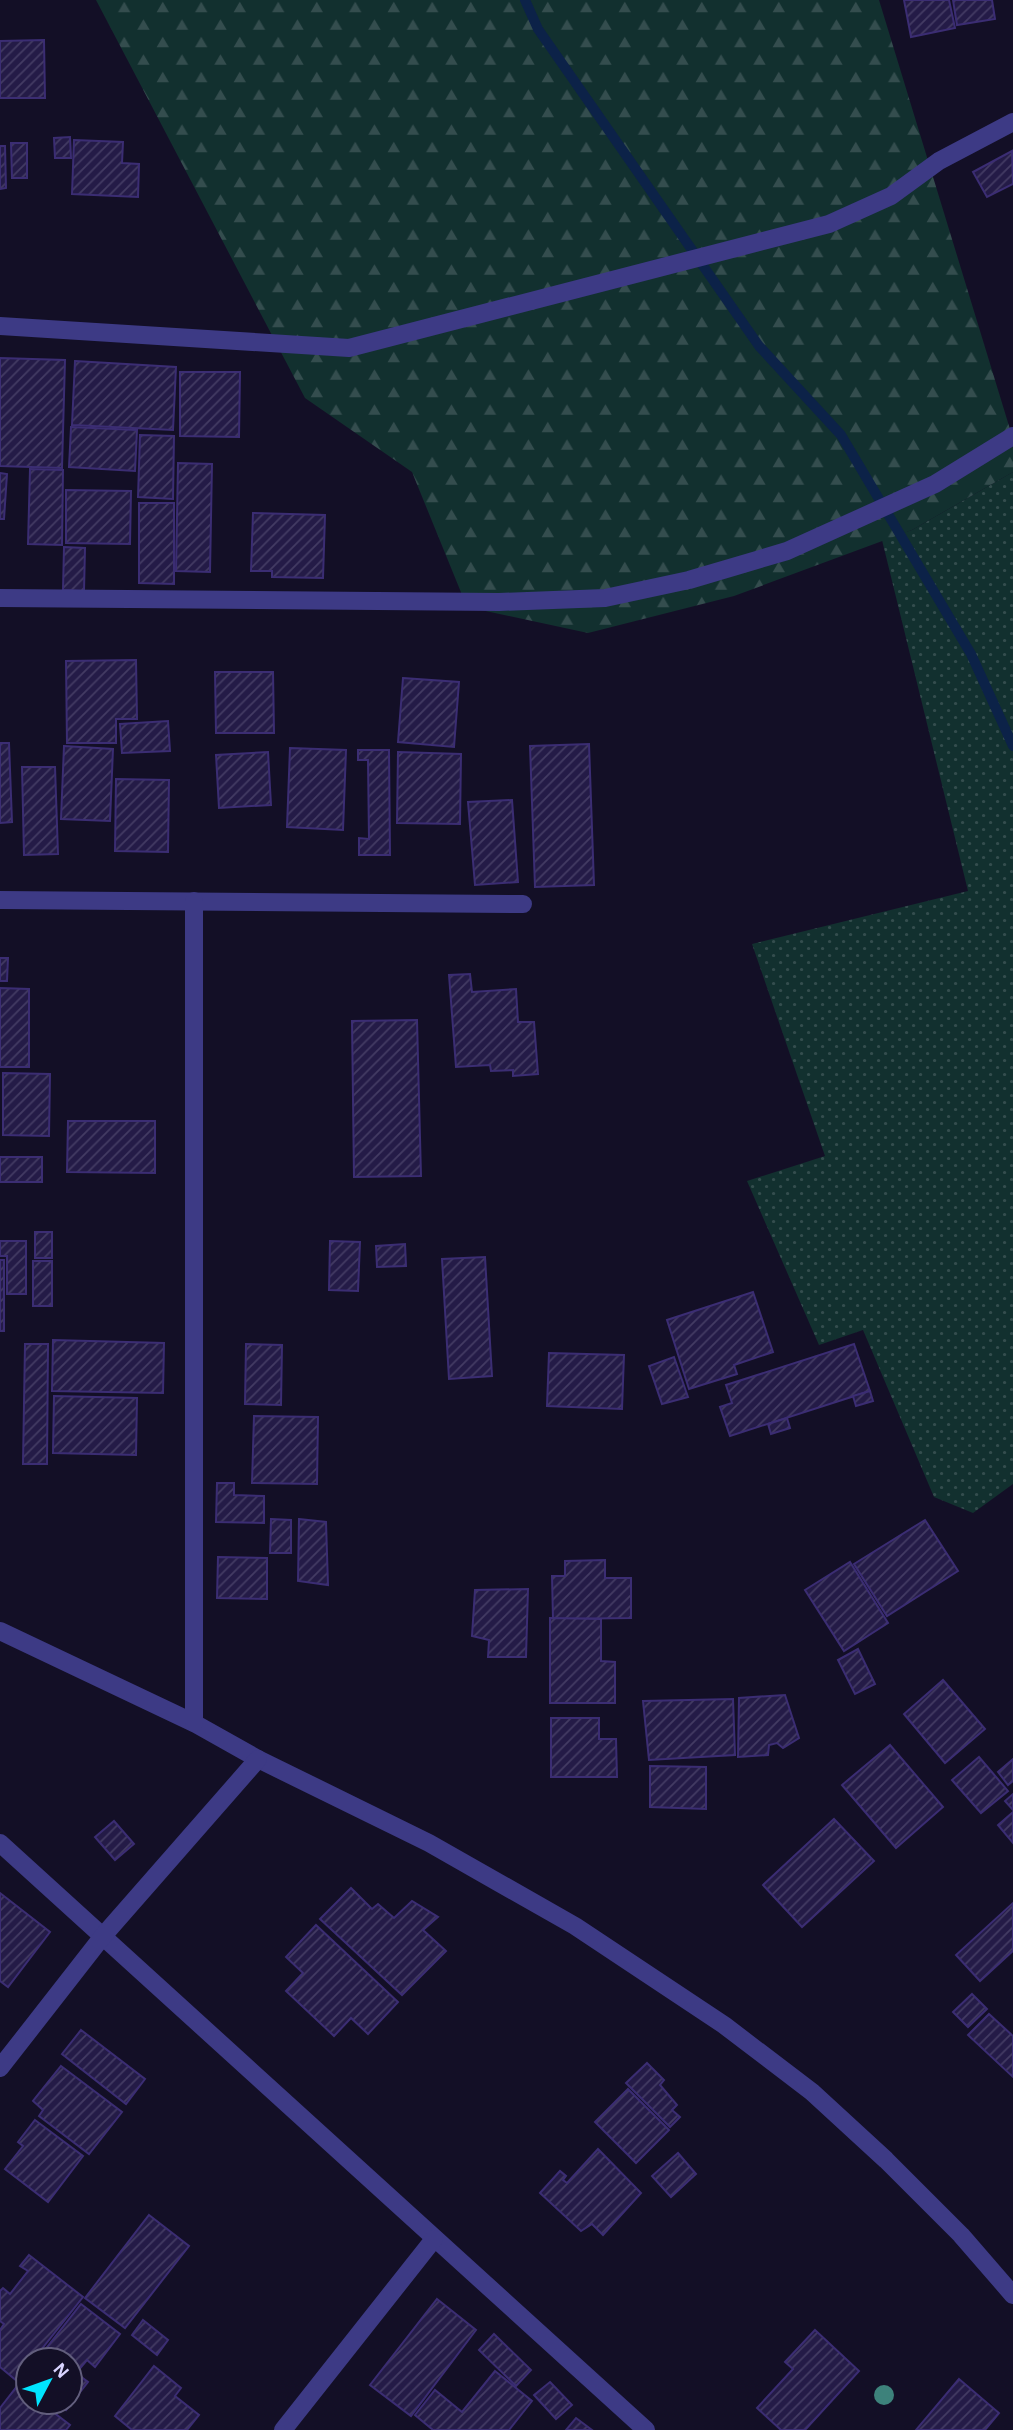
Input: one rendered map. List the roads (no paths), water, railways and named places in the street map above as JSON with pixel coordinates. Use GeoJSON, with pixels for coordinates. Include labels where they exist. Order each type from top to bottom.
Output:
{"type":"FeatureCollection","features":[{"type":"Feature","properties":{"kind":"street"},"geometry":{"type":"LineString","coordinates":[[0,326],[349,348],[829,224],[891,196],[939,162],[1013,122]]}},
{"type":"Feature","properties":{"kind":"street"},"geometry":{"type":"LineString","coordinates":[[0,598],[499,602],[605,598],[689,580],[787,551],[935,484],[1013,436]]}},
{"type":"Feature","properties":{"kind":"street"},"geometry":{"type":"LineString","coordinates":[[0,900],[523,904]]}},
{"type":"Feature","properties":{"kind":"street"},"geometry":{"type":"LineString","coordinates":[[194,901],[194,1723]]}},
{"type":"Feature","properties":{"kind":"street"},"geometry":{"type":"LineString","coordinates":[[0,1631],[194,1723],[258,1759],[429,1843],[563,1919],[724,2025],[812,2092],[886,2160],[961,2235],[1013,2295]]}},
{"type":"Feature","properties":{"kind":"street"},"geometry":{"type":"LineString","coordinates":[[0,2068],[103,1936],[258,1759]]}},
{"type":"Feature","properties":{"kind":"street"},"geometry":{"type":"LineString","coordinates":[[0,1843],[646,2430]]}},
{"type":"Feature","properties":{"kind":"street"},"geometry":{"type":"LineString","coordinates":[[283,2430],[434,2239]]}},
{"type":"Feature","properties":{"kind":"waterway"},"geometry":{"type":"LineString","coordinates":[[525,0],[538,29],[759,346],[841,435],[971,654],[1013,746]]}}]}
